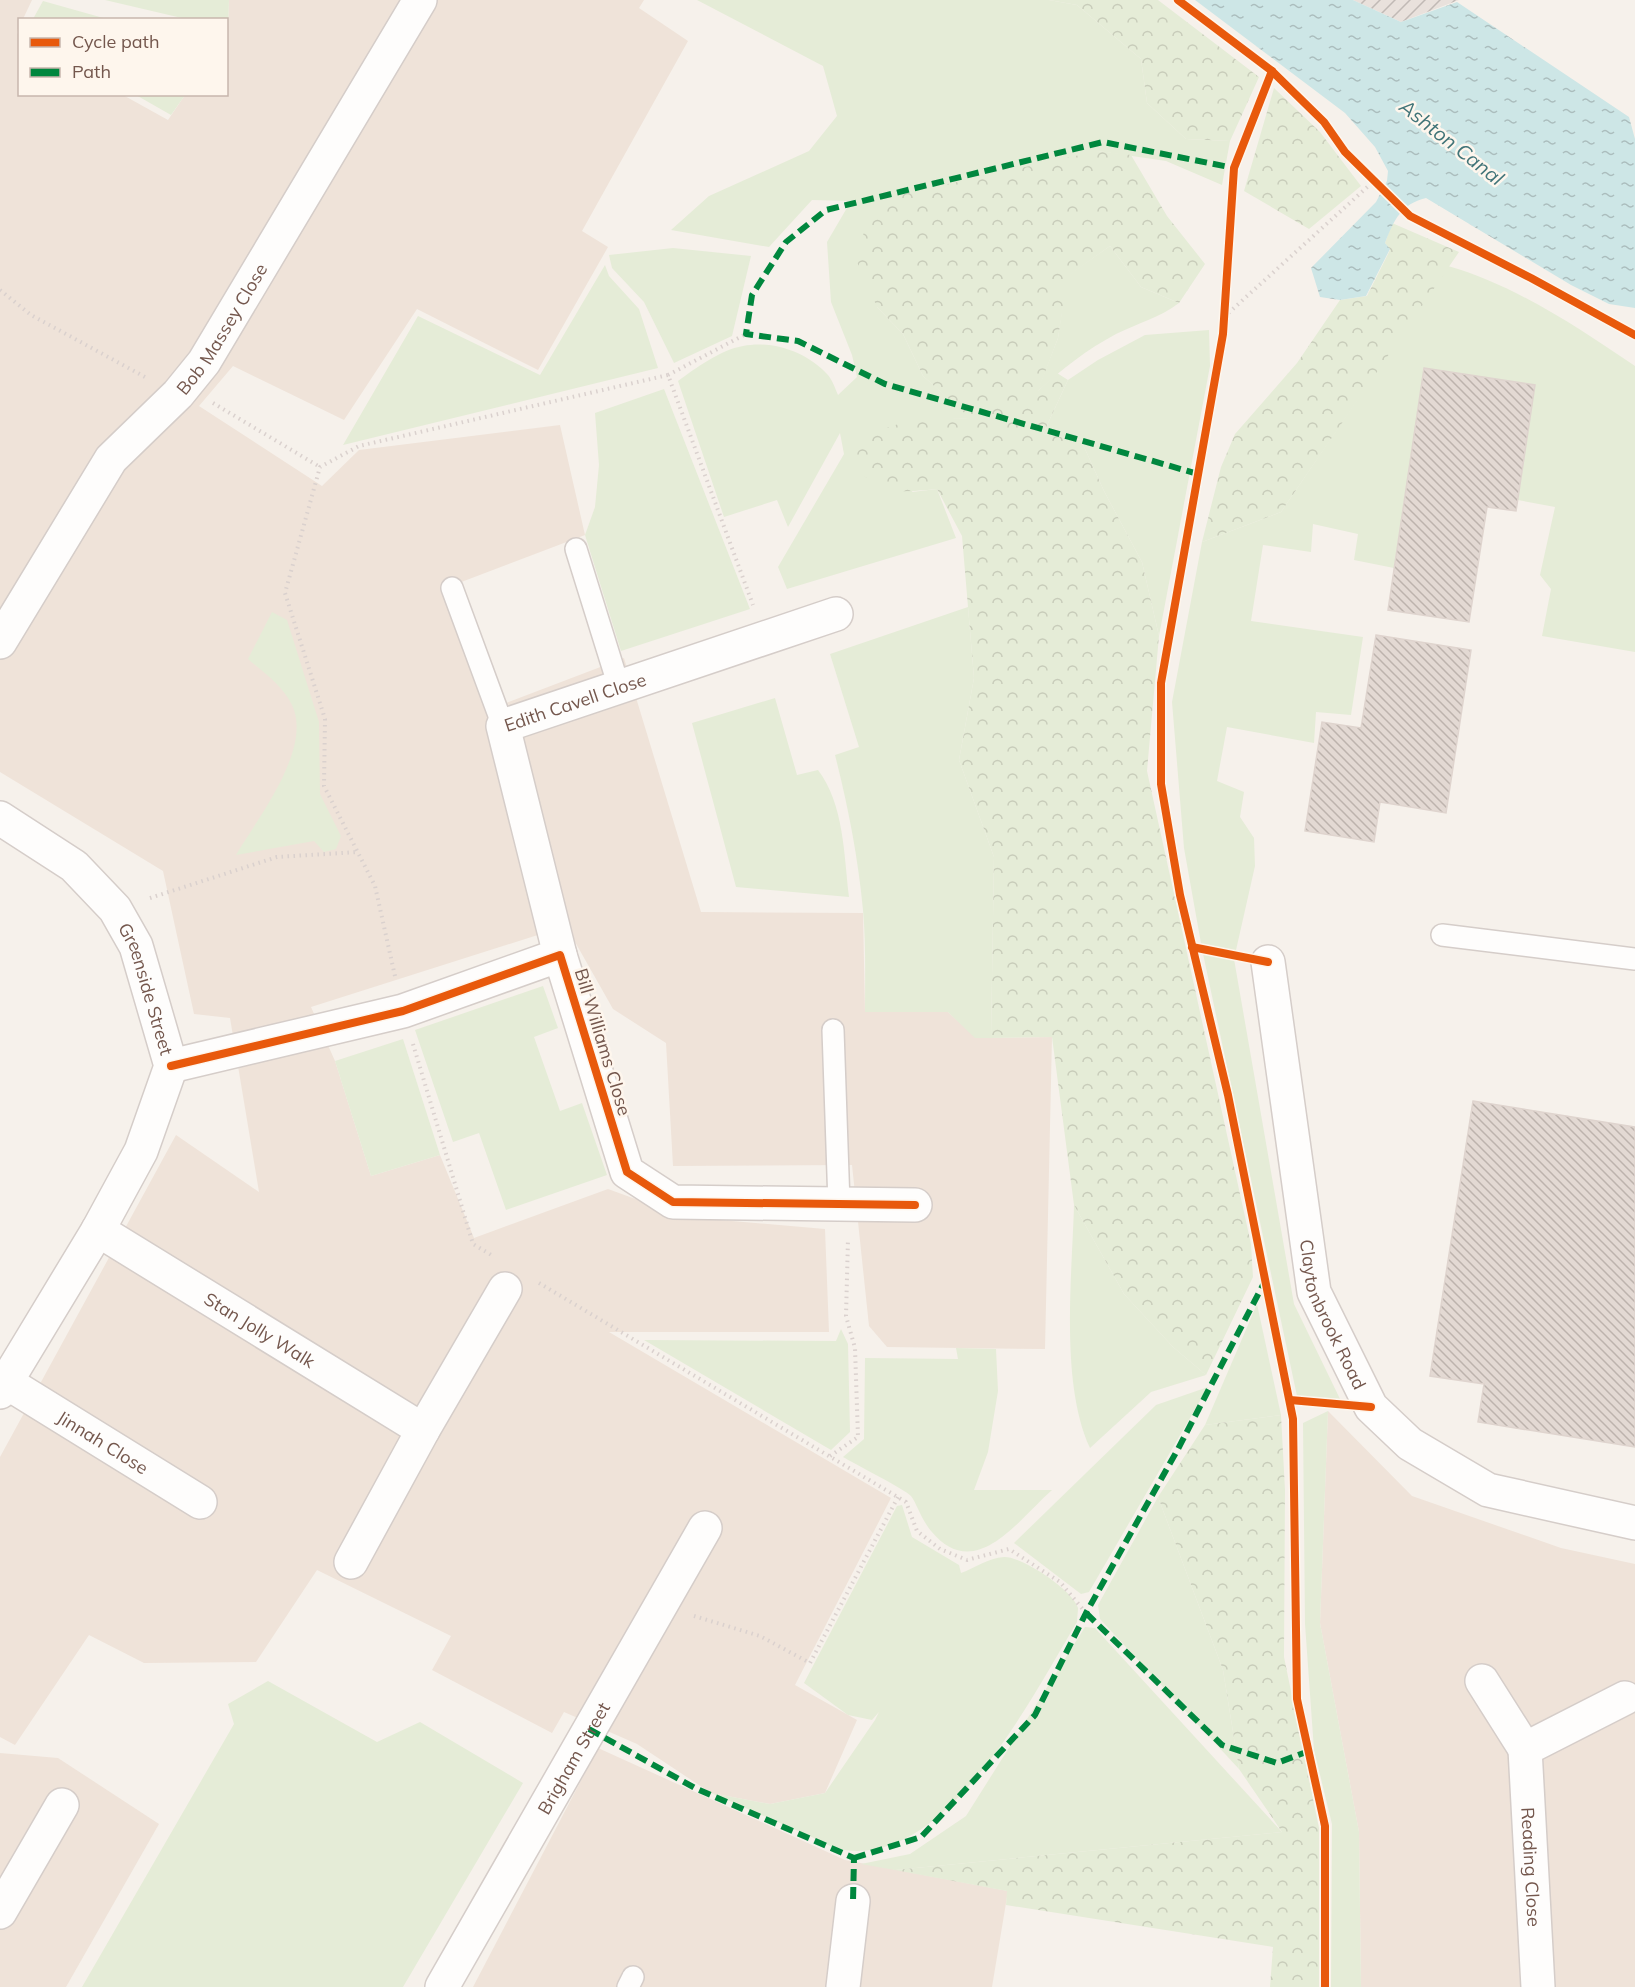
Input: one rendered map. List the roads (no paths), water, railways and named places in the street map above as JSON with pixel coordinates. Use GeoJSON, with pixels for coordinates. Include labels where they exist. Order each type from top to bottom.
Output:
{"type":"FeatureCollection","features":[{"type":"Feature","properties":{"kind":"street","name":"Bob Massey Close"},"geometry":{"type":"LineString","coordinates":[[0,642],[111,459],[181,390],[204,362],[420,0]]}},
{"type":"Feature","properties":{"kind":"street","name":"Edith Cavell Close"},"geometry":{"type":"LineString","coordinates":[[561,955],[503,726],[836,614]]}},
{"type":"Feature","properties":{"kind":"street","name":"Greenside Street"},"geometry":{"type":"LineString","coordinates":[[0,818],[74,866],[115,909],[136,946],[171,1066],[141,1151],[98,1230],[3,1387]]}},
{"type":"Feature","properties":{"kind":"street","name":"Bill Williams Close"},"geometry":{"type":"LineString","coordinates":[[171,1066],[403,1011],[561,955],[627,1172],[673,1203],[915,1205]]}},
{"type":"Feature","properties":{"kind":"street","name":"Claytonbrook Road"},"geometry":{"type":"LineString","coordinates":[[1268,962],[1314,1292],[1371,1407],[1410,1444],[1488,1491],[1635,1523]]}},
{"type":"Feature","properties":{"kind":"street","name":"Stan Jolly Walk"},"geometry":{"type":"LineString","coordinates":[[98,1230],[423,1430]]}},
{"type":"Feature","properties":{"kind":"street"},"geometry":{"type":"LineString","coordinates":[[351,1562],[423,1430],[520,1285]]}},
{"type":"Feature","properties":{"kind":"street","name":"Jinnah Close"},"geometry":{"type":"LineString","coordinates":[[3,1387],[200,1502]]}},
{"type":"Feature","properties":{"kind":"street","name":"Brigham Street"},"geometry":{"type":"LineString","coordinates":[[442,1987],[705,1528]]}},
{"type":"Feature","properties":{"kind":"street"},"geometry":{"type":"LineString","coordinates":[[1482,1681],[1525,1749],[1625,1698]]}},
{"type":"Feature","properties":{"kind":"street","name":"Reading Close"},"geometry":{"type":"LineString","coordinates":[[1525,1749],[1538,1987]]}},
{"type":"Feature","properties":{"kind":"street"},"geometry":{"type":"LineString","coordinates":[[0,1912],[63,1804]]}},
{"type":"Feature","properties":{"kind":"street"},"geometry":{"type":"LineString","coordinates":[[843,1987],[853,1901]]}},
{"type":"Feature","properties":{"kind":"lane"},"geometry":{"type":"LineString","coordinates":[[576,549],[619,687]]}},
{"type":"Feature","properties":{"kind":"lane"},"geometry":{"type":"LineString","coordinates":[[452,588],[503,726]]}},
{"type":"Feature","properties":{"kind":"lane"},"geometry":{"type":"LineString","coordinates":[[1442,935],[1635,959]]}},
{"type":"Feature","properties":{"kind":"lane"},"geometry":{"type":"LineString","coordinates":[[833,1030],[844,1204]]}},
{"type":"Feature","properties":{"kind":"water","name":"Ashton Canal"},"geometry":{"type":"Polygon","coordinates":[[[1195,0],[1353,0],[1401,22],[1457,2],[1629,117],[1635,139],[1635,308],[1609,304],[1571,285],[1426,198],[1410,204],[1395,220],[1385,243],[1390,249],[1366,296],[1340,300],[1320,297],[1311,268],[1376,202],[1387,181],[1388,171],[1375,147],[1345,113],[1195,0]]]}}]}
